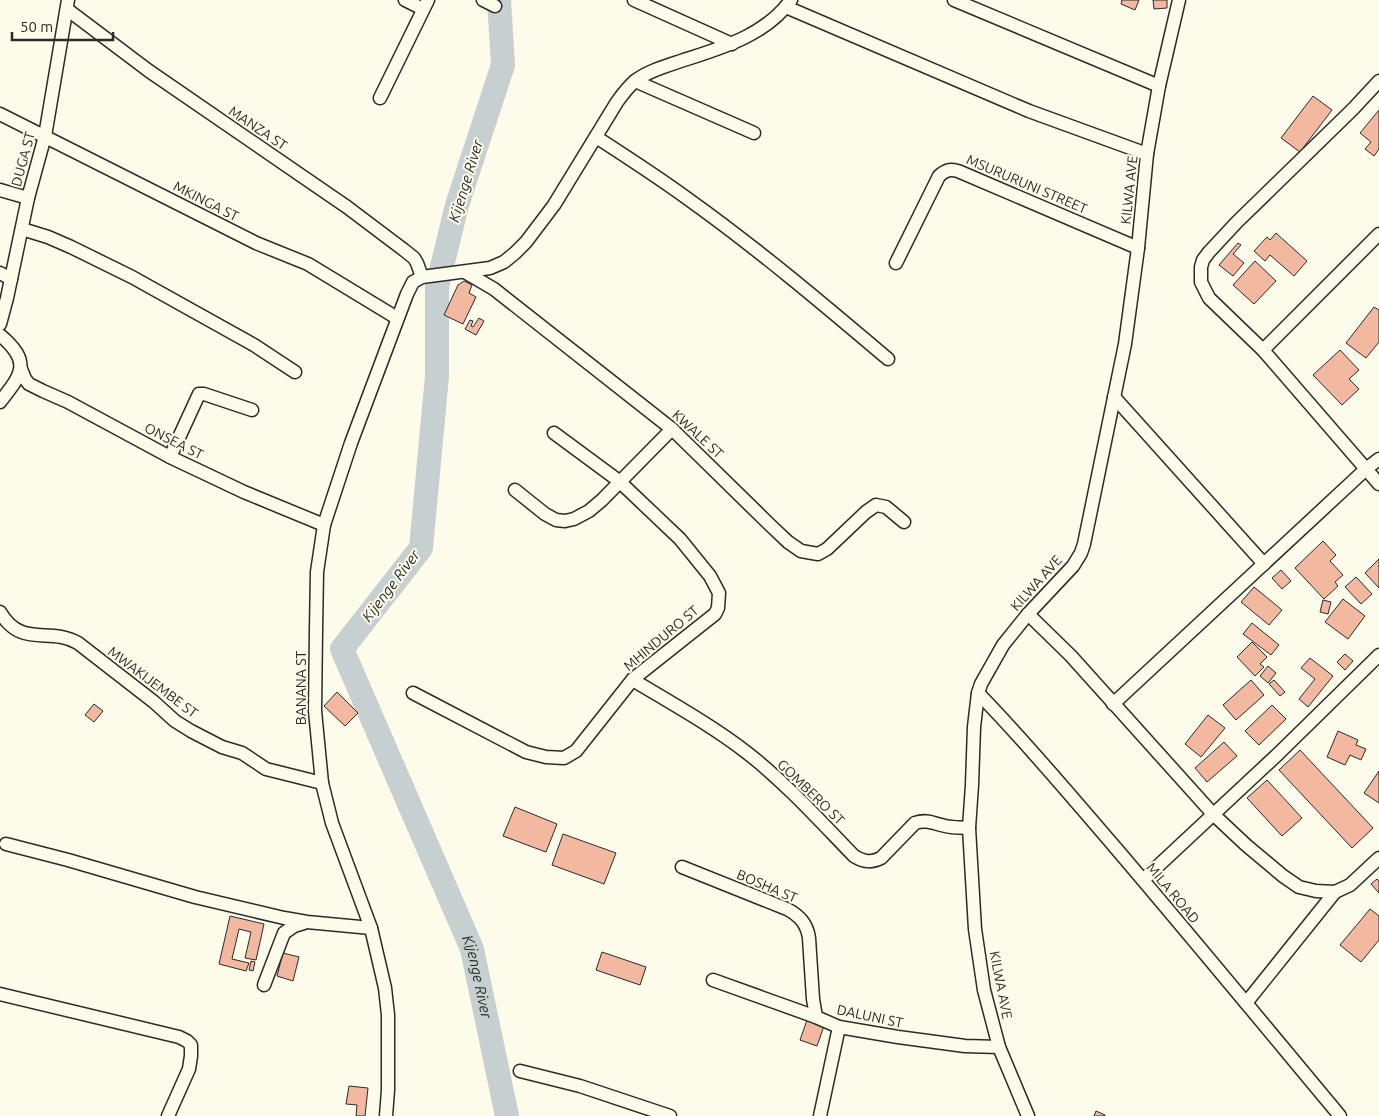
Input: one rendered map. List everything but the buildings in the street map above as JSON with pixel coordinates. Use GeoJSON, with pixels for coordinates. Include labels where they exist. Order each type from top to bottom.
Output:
{"type":"FeatureCollection","features":[{"type":"Feature","properties":{"kind":"street"},"geometry":{"type":"LineString","coordinates":[[380,98],[425,4],[405,0]]}},
{"type":"Feature","properties":{"kind":"street"},"geometry":{"type":"LineString","coordinates":[[483,0],[495,6]]}},
{"type":"Feature","properties":{"kind":"street"},"geometry":{"type":"LineString","coordinates":[[634,0],[732,44]]}},
{"type":"Feature","properties":{"kind":"street"},"geometry":{"type":"LineString","coordinates":[[954,0],[1159,86]]}},
{"type":"Feature","properties":{"kind":"street","name":"KILWA AVE"},"geometry":{"type":"LineString","coordinates":[[1028,1116],[999,1047],[984,990],[975,929],[968,828],[978,693],[1003,645],[1028,614],[1072,566],[1081,553],[1087,534],[1125,344],[1138,248],[1147,154],[1159,86],[1179,0]]}},
{"type":"Feature","properties":{"kind":"street"},"geometry":{"type":"LineString","coordinates":[[426,277],[490,268],[504,262],[526,242],[554,205],[617,102],[634,81],[659,69],[732,44],[768,23],[779,15],[788,4],[1028,111],[1147,154]]}},
{"type":"Feature","properties":{"kind":"street","name":"DUGA ST"},"geometry":{"type":"LineString","coordinates":[[0,324],[6,276],[22,229],[28,198],[45,136],[68,5]]}},
{"type":"Feature","properties":{"kind":"street","name":"MANZA ST"},"geometry":{"type":"LineString","coordinates":[[68,5],[149,71],[347,207],[404,250],[414,258],[426,277]]}},
{"type":"Feature","properties":{"kind":"street"},"geometry":{"type":"LineString","coordinates":[[634,81],[754,133]]}},
{"type":"Feature","properties":{"kind":"street"},"geometry":{"type":"LineString","coordinates":[[1379,81],[1353,110],[1237,222],[1204,260],[1201,267],[1202,282],[1209,298],[1263,350],[1379,484]]}},
{"type":"Feature","properties":{"kind":"street","name":"MKINGA ST"},"geometry":{"type":"LineString","coordinates":[[0,114],[256,243],[308,264],[398,318]]}},
{"type":"Feature","properties":{"kind":"street"},"geometry":{"type":"LineString","coordinates":[[596,137],[690,200],[792,279],[888,359]]}},
{"type":"Feature","properties":{"kind":"street","name":"MSURURUNI STREET"},"geometry":{"type":"LineString","coordinates":[[896,263],[939,176],[951,169],[1138,248]]}},
{"type":"Feature","properties":{"kind":"street"},"geometry":{"type":"LineString","coordinates":[[0,190],[28,198]]}},
{"type":"Feature","properties":{"kind":"street"},"geometry":{"type":"LineString","coordinates":[[22,229],[71,247],[132,277],[254,345],[294,372]]}},
{"type":"Feature","properties":{"kind":"street"},"geometry":{"type":"LineString","coordinates":[[1263,350],[1379,234]]}},
{"type":"Feature","properties":{"kind":"street","name":"KWALE ST"},"geometry":{"type":"LineString","coordinates":[[466,272],[494,289],[672,429],[788,542],[801,551],[818,554],[827,549],[876,505],[886,506],[904,522]]}},
{"type":"Feature","properties":{"kind":"street","name":"BANANA ST"},"geometry":{"type":"LineString","coordinates":[[386,1116],[388,1015],[384,981],[371,928],[332,823],[322,783],[315,689],[317,572],[324,525],[349,450],[407,294],[413,282],[426,277]]}},
{"type":"Feature","properties":{"kind":"street","name":"ONSEA ST"},"geometry":{"type":"LineString","coordinates":[[0,335],[12,346],[21,359],[21,369],[29,384],[68,402],[170,457],[244,492],[324,525]]}},
{"type":"Feature","properties":{"kind":"street"},"geometry":{"type":"LineString","coordinates":[[0,402],[12,387],[21,369]]}},
{"type":"Feature","properties":{"kind":"street"},"geometry":{"type":"LineString","coordinates":[[170,457],[199,394],[252,410]]}},
{"type":"Feature","properties":{"kind":"street"},"geometry":{"type":"LineString","coordinates":[[1114,397],[1264,564]]}},
{"type":"Feature","properties":{"kind":"street"},"geometry":{"type":"LineString","coordinates":[[515,490],[544,514],[556,520],[574,519],[589,512],[672,429]]}},
{"type":"Feature","properties":{"kind":"street","name":"MHINDURO ST"},"geometry":{"type":"LineString","coordinates":[[413,693],[526,752],[546,757],[564,758],[576,751],[633,680],[715,614],[718,608],[719,593],[710,576],[680,539],[619,481],[554,433]]}},
{"type":"Feature","properties":{"kind":"street"},"geometry":{"type":"LineString","coordinates":[[1113,704],[1379,458]]}},
{"type":"Feature","properties":{"kind":"street","name":"MWAKIJEMBE ST"},"geometry":{"type":"LineString","coordinates":[[0,612],[12,626],[25,634],[66,637],[78,644],[154,702],[175,721],[191,731],[222,747],[242,753],[266,769],[322,783]]}},
{"type":"Feature","properties":{"kind":"street"},"geometry":{"type":"LineString","coordinates":[[1028,614],[1071,656],[1213,814],[1246,845],[1299,887],[1316,892],[1335,892],[1350,885],[1379,858]]}},
{"type":"Feature","properties":{"kind":"street"},"geometry":{"type":"LineString","coordinates":[[1143,880],[1278,754],[1379,655]]}},
{"type":"Feature","properties":{"kind":"street","name":"GOMBERO ST"},"geometry":{"type":"LineString","coordinates":[[633,680],[682,709],[748,753],[860,860],[866,862],[881,858],[915,823],[929,821],[952,827],[968,828]]}},
{"type":"Feature","properties":{"kind":"street","name":"MILA ROAD"},"geometry":{"type":"LineString","coordinates":[[978,693],[1014,730],[1143,880],[1340,1116]]}},
{"type":"Feature","properties":{"kind":"street"},"geometry":{"type":"LineString","coordinates":[[6,844],[195,896],[307,922],[371,928]]}},
{"type":"Feature","properties":{"kind":"street","name":"BOSHA ST"},"geometry":{"type":"LineString","coordinates":[[682,867],[787,909],[803,921],[808,929],[816,1017]]}},
{"type":"Feature","properties":{"kind":"street"},"geometry":{"type":"LineString","coordinates":[[1246,1003],[1335,892]]}},
{"type":"Feature","properties":{"kind":"street"},"geometry":{"type":"LineString","coordinates":[[264,985],[284,933],[294,926],[307,922]]}},
{"type":"Feature","properties":{"kind":"street","name":"DALUNI ST"},"geometry":{"type":"LineString","coordinates":[[713,980],[839,1027],[965,1046],[999,1047]]}},
{"type":"Feature","properties":{"kind":"street"},"geometry":{"type":"LineString","coordinates":[[0,994],[179,1037],[187,1041],[191,1045],[192,1056],[189,1069],[168,1116]]}},
{"type":"Feature","properties":{"kind":"street"},"geometry":{"type":"LineString","coordinates":[[820,1116],[839,1027]]}},
{"type":"Feature","properties":{"kind":"street"},"geometry":{"type":"LineString","coordinates":[[520,1071],[580,1086],[670,1116]]}},
{"type":"Feature","properties":{"kind":"waterway","name":"Kijenge River"},"geometry":{"type":"LineString","coordinates":[[499,0],[503,65],[457,205],[437,287],[437,376],[421,548],[342,649],[472,949],[507,1116]]}}]}
